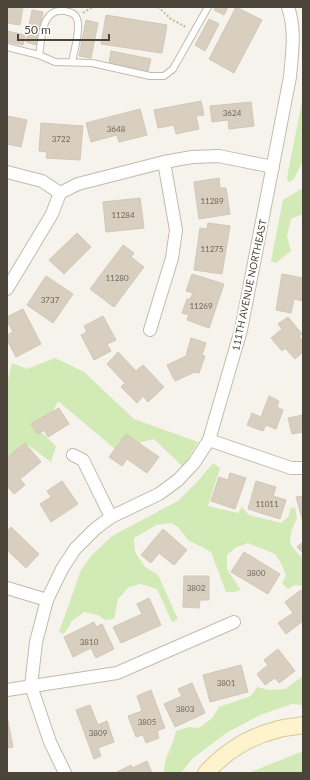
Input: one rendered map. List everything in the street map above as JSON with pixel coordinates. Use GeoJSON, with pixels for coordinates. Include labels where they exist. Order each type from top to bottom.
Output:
{"type":"FeatureCollection","features":[{"type":"Feature","properties":{"kind":"main road"},"geometry":{"type":"LineString","coordinates":[[206,773],[214,764],[231,750],[253,738],[276,729],[303,725]]}},
{"type":"Feature","properties":{"kind":"street","name":"111TH AVENUE NORTHEAST"},"geometry":{"type":"LineString","coordinates":[[31,686],[36,642],[47,600],[62,569],[75,549],[95,529],[111,517],[159,494],[178,480],[194,463],[209,440],[241,330],[290,77],[294,38],[292,19],[288,7]]}},
{"type":"Feature","properties":{"kind":"street"},"geometry":{"type":"LineString","coordinates":[[7,289],[52,214],[60,193],[78,184],[164,162],[192,157],[219,156],[273,167]]}},
{"type":"Feature","properties":{"kind":"street"},"geometry":{"type":"LineString","coordinates":[[150,330],[172,258],[176,230],[164,162]]}},
{"type":"Feature","properties":{"kind":"street"},"geometry":{"type":"LineString","coordinates":[[7,172],[42,181],[60,193]]}},
{"type":"Feature","properties":{"kind":"street"},"geometry":{"type":"LineString","coordinates":[[209,440],[291,468],[303,468]]}},
{"type":"Feature","properties":{"kind":"street"},"geometry":{"type":"LineString","coordinates":[[73,455],[82,460],[111,517]]}},
{"type":"Feature","properties":{"kind":"street"},"geometry":{"type":"LineString","coordinates":[[7,588],[47,600]]}},
{"type":"Feature","properties":{"kind":"street"},"geometry":{"type":"LineString","coordinates":[[7,690],[117,673],[234,622]]}},
{"type":"Feature","properties":{"kind":"street"},"geometry":{"type":"LineString","coordinates":[[31,686],[50,742],[65,773]]}},
{"type":"Feature","properties":{"kind":"lane"},"geometry":{"type":"LineString","coordinates":[[7,47],[39,55],[55,62],[92,63],[150,76],[164,76],[173,69],[208,7]]}},
{"type":"Feature","properties":{"kind":"lane"},"geometry":{"type":"LineString","coordinates":[[39,55],[46,19],[52,12],[60,10],[72,12],[77,17],[78,24],[72,62]]}},
{"type":"Feature","properties":{"kind":"path"},"geometry":{"type":"LineString","coordinates":[[158,7],[171,19],[194,32]]}},
{"type":"Feature","properties":{"kind":"green space"},"geometry":{"type":"Polygon","coordinates":[[[303,96],[303,161],[294,179],[289,182],[287,178],[303,96]]]}},
{"type":"Feature","properties":{"kind":"green space"},"geometry":{"type":"Polygon","coordinates":[[[303,188],[303,214],[291,219],[287,236],[291,251],[276,263],[271,261],[283,200],[303,188]]]}},
{"type":"Feature","properties":{"kind":"green space"},"geometry":{"type":"Polygon","coordinates":[[[55,358],[84,372],[134,419],[198,442],[183,467],[154,439],[115,449],[58,401],[42,433],[56,446],[51,462],[28,445],[7,474],[7,384],[12,363],[27,369],[55,358]]]}},
{"type":"Feature","properties":{"kind":"green space"},"geometry":{"type":"Polygon","coordinates":[[[213,463],[220,468],[208,506],[238,513],[242,507],[249,515],[281,523],[289,516],[290,508],[295,507],[297,518],[291,532],[290,544],[299,555],[303,557],[303,586],[295,585],[288,589],[282,583],[286,575],[275,554],[248,543],[235,548],[227,555],[227,569],[241,590],[226,592],[211,552],[188,540],[178,527],[171,523],[156,525],[134,538],[135,552],[145,567],[158,575],[178,619],[172,622],[157,589],[141,584],[129,587],[118,599],[114,619],[105,620],[98,615],[84,612],[72,621],[64,634],[59,632],[81,570],[91,556],[112,536],[178,501],[213,463]]]}},
{"type":"Feature","properties":{"kind":"green space"},"geometry":{"type":"Polygon","coordinates":[[[303,676],[303,705],[292,704],[260,715],[228,732],[193,758],[181,773],[164,773],[165,762],[176,731],[189,727],[199,728],[213,717],[219,707],[251,696],[257,687],[269,690],[285,689],[303,676]]]}},
{"type":"Feature","properties":{"kind":"green space"},"geometry":{"type":"Polygon","coordinates":[[[303,751],[303,773],[250,773],[251,772],[303,751]]]}},
{"type":"Feature","properties":{"kind":"building"},"geometry":{"type":"Polygon","coordinates":[[[7,7],[23,7],[20,25],[7,23],[7,7]]]}},
{"type":"Feature","properties":{"kind":"building"},"geometry":{"type":"Polygon","coordinates":[[[216,7],[228,7],[224,15],[214,10],[216,7]]]}},
{"type":"Feature","properties":{"kind":"building"},"geometry":{"type":"Polygon","coordinates":[[[236,7],[262,20],[234,73],[209,59],[236,7]]]}},
{"type":"Feature","properties":{"kind":"building"},"geometry":{"type":"Polygon","coordinates":[[[32,10],[43,12],[36,45],[26,42],[32,10]]]}},
{"type":"Feature","properties":{"kind":"building"},"geometry":{"type":"Polygon","coordinates":[[[106,15],[167,25],[162,53],[101,44],[106,15]]]}},
{"type":"Feature","properties":{"kind":"building"},"geometry":{"type":"Polygon","coordinates":[[[209,19],[219,24],[205,51],[195,45],[209,19]]]}},
{"type":"Feature","properties":{"kind":"building"},"geometry":{"type":"Polygon","coordinates":[[[86,20],[98,23],[91,58],[79,56],[86,20]]]}},
{"type":"Feature","properties":{"kind":"building"},"geometry":{"type":"Polygon","coordinates":[[[7,31],[25,35],[23,45],[7,42],[7,31]]]}},
{"type":"Feature","properties":{"kind":"building"},"geometry":{"type":"Polygon","coordinates":[[[111,51],[151,59],[148,71],[109,63],[111,51]]]}},
{"type":"Feature","properties":{"kind":"building"},"geometry":{"type":"Polygon","coordinates":[[[201,101],[204,115],[196,116],[199,129],[176,134],[174,125],[158,128],[154,110],[201,101]]]}},
{"type":"Feature","properties":{"kind":"building"},"geometry":{"type":"Polygon","coordinates":[[[251,102],[254,126],[229,129],[228,120],[212,122],[210,106],[251,102]]]}},
{"type":"Feature","properties":{"kind":"building"},"geometry":{"type":"Polygon","coordinates":[[[140,109],[147,135],[119,142],[117,135],[91,142],[86,123],[140,109]]]}},
{"type":"Feature","properties":{"kind":"building"},"geometry":{"type":"Polygon","coordinates":[[[7,116],[27,120],[21,147],[7,144],[7,116]]]}},
{"type":"Feature","properties":{"kind":"building"},"geometry":{"type":"Polygon","coordinates":[[[41,123],[83,126],[80,160],[46,158],[47,152],[39,151],[41,123]]]}},
{"type":"Feature","properties":{"kind":"building"},"geometry":{"type":"Polygon","coordinates":[[[219,178],[220,188],[226,188],[230,214],[199,219],[194,182],[219,178]]]}},
{"type":"Feature","properties":{"kind":"building"},"geometry":{"type":"Polygon","coordinates":[[[140,198],[144,228],[106,232],[103,202],[140,198]]]}},
{"type":"Feature","properties":{"kind":"building"},"geometry":{"type":"Polygon","coordinates":[[[208,223],[230,226],[222,274],[194,270],[200,228],[207,229],[208,223]]]}},
{"type":"Feature","properties":{"kind":"building"},"geometry":{"type":"Polygon","coordinates":[[[77,233],[91,247],[64,274],[49,260],[77,233]]]}},
{"type":"Feature","properties":{"kind":"building"},"geometry":{"type":"Polygon","coordinates":[[[123,245],[134,253],[131,257],[144,267],[114,307],[90,289],[123,245]]]}},
{"type":"Feature","properties":{"kind":"building"},"geometry":{"type":"Polygon","coordinates":[[[192,274],[224,284],[209,328],[187,320],[189,315],[182,313],[187,299],[190,299],[193,293],[186,291],[192,274]]]}},
{"type":"Feature","properties":{"kind":"building"},"geometry":{"type":"Polygon","coordinates":[[[282,274],[303,278],[303,301],[294,299],[291,313],[276,310],[282,274]]]}},
{"type":"Feature","properties":{"kind":"building"},"geometry":{"type":"Polygon","coordinates":[[[46,276],[73,294],[53,323],[27,305],[46,276]]]}},
{"type":"Feature","properties":{"kind":"building"},"geometry":{"type":"Polygon","coordinates":[[[23,309],[41,344],[16,357],[7,340],[7,335],[13,332],[7,321],[7,317],[23,309]]]}},
{"type":"Feature","properties":{"kind":"building"},"geometry":{"type":"Polygon","coordinates":[[[103,316],[116,340],[107,344],[111,351],[94,360],[81,335],[87,332],[84,326],[103,316]]]}},
{"type":"Feature","properties":{"kind":"building"},"geometry":{"type":"Polygon","coordinates":[[[288,317],[302,334],[299,336],[303,341],[303,352],[295,359],[285,348],[282,351],[271,338],[282,329],[278,324],[288,317]]]}},
{"type":"Feature","properties":{"kind":"building"},"geometry":{"type":"Polygon","coordinates":[[[191,338],[206,343],[202,355],[205,356],[199,373],[195,372],[175,381],[167,365],[186,356],[191,338]]]}},
{"type":"Feature","properties":{"kind":"building"},"geometry":{"type":"Polygon","coordinates":[[[118,352],[136,371],[143,365],[164,387],[148,402],[143,396],[137,403],[121,387],[125,383],[107,364],[118,352]]]}},
{"type":"Feature","properties":{"kind":"building"},"geometry":{"type":"Polygon","coordinates":[[[269,396],[279,401],[277,407],[283,410],[276,429],[266,425],[263,431],[247,425],[252,413],[261,417],[269,396]]]}},
{"type":"Feature","properties":{"kind":"building"},"geometry":{"type":"Polygon","coordinates":[[[59,408],[69,424],[48,437],[44,430],[37,434],[31,424],[59,408]]]}},
{"type":"Feature","properties":{"kind":"building"},"geometry":{"type":"Polygon","coordinates":[[[303,415],[303,432],[292,434],[288,418],[303,415]]]}},
{"type":"Feature","properties":{"kind":"building"},"geometry":{"type":"Polygon","coordinates":[[[126,434],[159,457],[147,473],[127,459],[122,466],[109,457],[126,434]]]}},
{"type":"Feature","properties":{"kind":"building"},"geometry":{"type":"Polygon","coordinates":[[[25,443],[41,462],[20,479],[25,485],[14,494],[7,486],[7,458],[25,443]]]}},
{"type":"Feature","properties":{"kind":"building"},"geometry":{"type":"Polygon","coordinates":[[[230,473],[246,478],[235,509],[211,501],[219,477],[228,480],[230,473]]]}},
{"type":"Feature","properties":{"kind":"building"},"geometry":{"type":"Polygon","coordinates":[[[62,481],[78,504],[51,522],[40,504],[51,497],[47,491],[62,481]]]}},
{"type":"Feature","properties":{"kind":"building"},"geometry":{"type":"Polygon","coordinates":[[[256,481],[276,487],[273,496],[286,500],[280,519],[248,509],[256,481]]]}},
{"type":"Feature","properties":{"kind":"building"},"geometry":{"type":"Polygon","coordinates":[[[303,496],[303,522],[296,497],[303,496]]]}},
{"type":"Feature","properties":{"kind":"building"},"geometry":{"type":"Polygon","coordinates":[[[11,527],[39,554],[26,568],[7,550],[7,531],[11,527]]]}},
{"type":"Feature","properties":{"kind":"building"},"geometry":{"type":"Polygon","coordinates":[[[163,529],[187,550],[174,565],[159,553],[151,563],[141,555],[163,529]]]}},
{"type":"Feature","properties":{"kind":"building"},"geometry":{"type":"Polygon","coordinates":[[[303,542],[303,553],[297,547],[303,542]]]}},
{"type":"Feature","properties":{"kind":"building"},"geometry":{"type":"Polygon","coordinates":[[[244,552],[280,574],[268,594],[231,572],[244,552]]]}},
{"type":"Feature","properties":{"kind":"building"},"geometry":{"type":"Polygon","coordinates":[[[184,576],[209,576],[209,600],[200,600],[199,608],[183,607],[184,576]]]}},
{"type":"Feature","properties":{"kind":"building"},"geometry":{"type":"Polygon","coordinates":[[[301,590],[303,593],[303,621],[286,634],[278,623],[293,613],[285,602],[301,590]]]}},
{"type":"Feature","properties":{"kind":"building"},"geometry":{"type":"Polygon","coordinates":[[[149,598],[161,625],[121,643],[113,627],[142,614],[137,604],[149,598]]]}},
{"type":"Feature","properties":{"kind":"building"},"geometry":{"type":"Polygon","coordinates":[[[94,622],[96,627],[102,624],[114,649],[96,658],[91,648],[73,657],[64,637],[94,622]]]}},
{"type":"Feature","properties":{"kind":"building"},"geometry":{"type":"Polygon","coordinates":[[[278,649],[295,671],[279,683],[275,678],[265,685],[257,674],[268,665],[264,660],[278,649]]]}},
{"type":"Feature","properties":{"kind":"building"},"geometry":{"type":"Polygon","coordinates":[[[241,665],[248,692],[210,702],[203,675],[241,665]]]}},
{"type":"Feature","properties":{"kind":"building"},"geometry":{"type":"Polygon","coordinates":[[[192,683],[205,713],[175,727],[164,704],[182,696],[178,689],[192,683]]]}},
{"type":"Feature","properties":{"kind":"building"},"geometry":{"type":"Polygon","coordinates":[[[151,690],[165,728],[157,731],[159,738],[146,743],[143,735],[136,737],[128,716],[142,711],[137,696],[151,690]]]}},
{"type":"Feature","properties":{"kind":"building"},"geometry":{"type":"Polygon","coordinates":[[[90,705],[98,725],[107,721],[114,742],[98,748],[101,756],[94,759],[76,710],[90,705]]]}},
{"type":"Feature","properties":{"kind":"building"},"geometry":{"type":"Polygon","coordinates":[[[7,716],[13,747],[7,748],[7,716]]]}},
{"type":"Feature","properties":{"kind":"building"},"geometry":{"type":"Polygon","coordinates":[[[147,761],[152,773],[115,773],[131,765],[132,768],[147,761]]]}}]}
